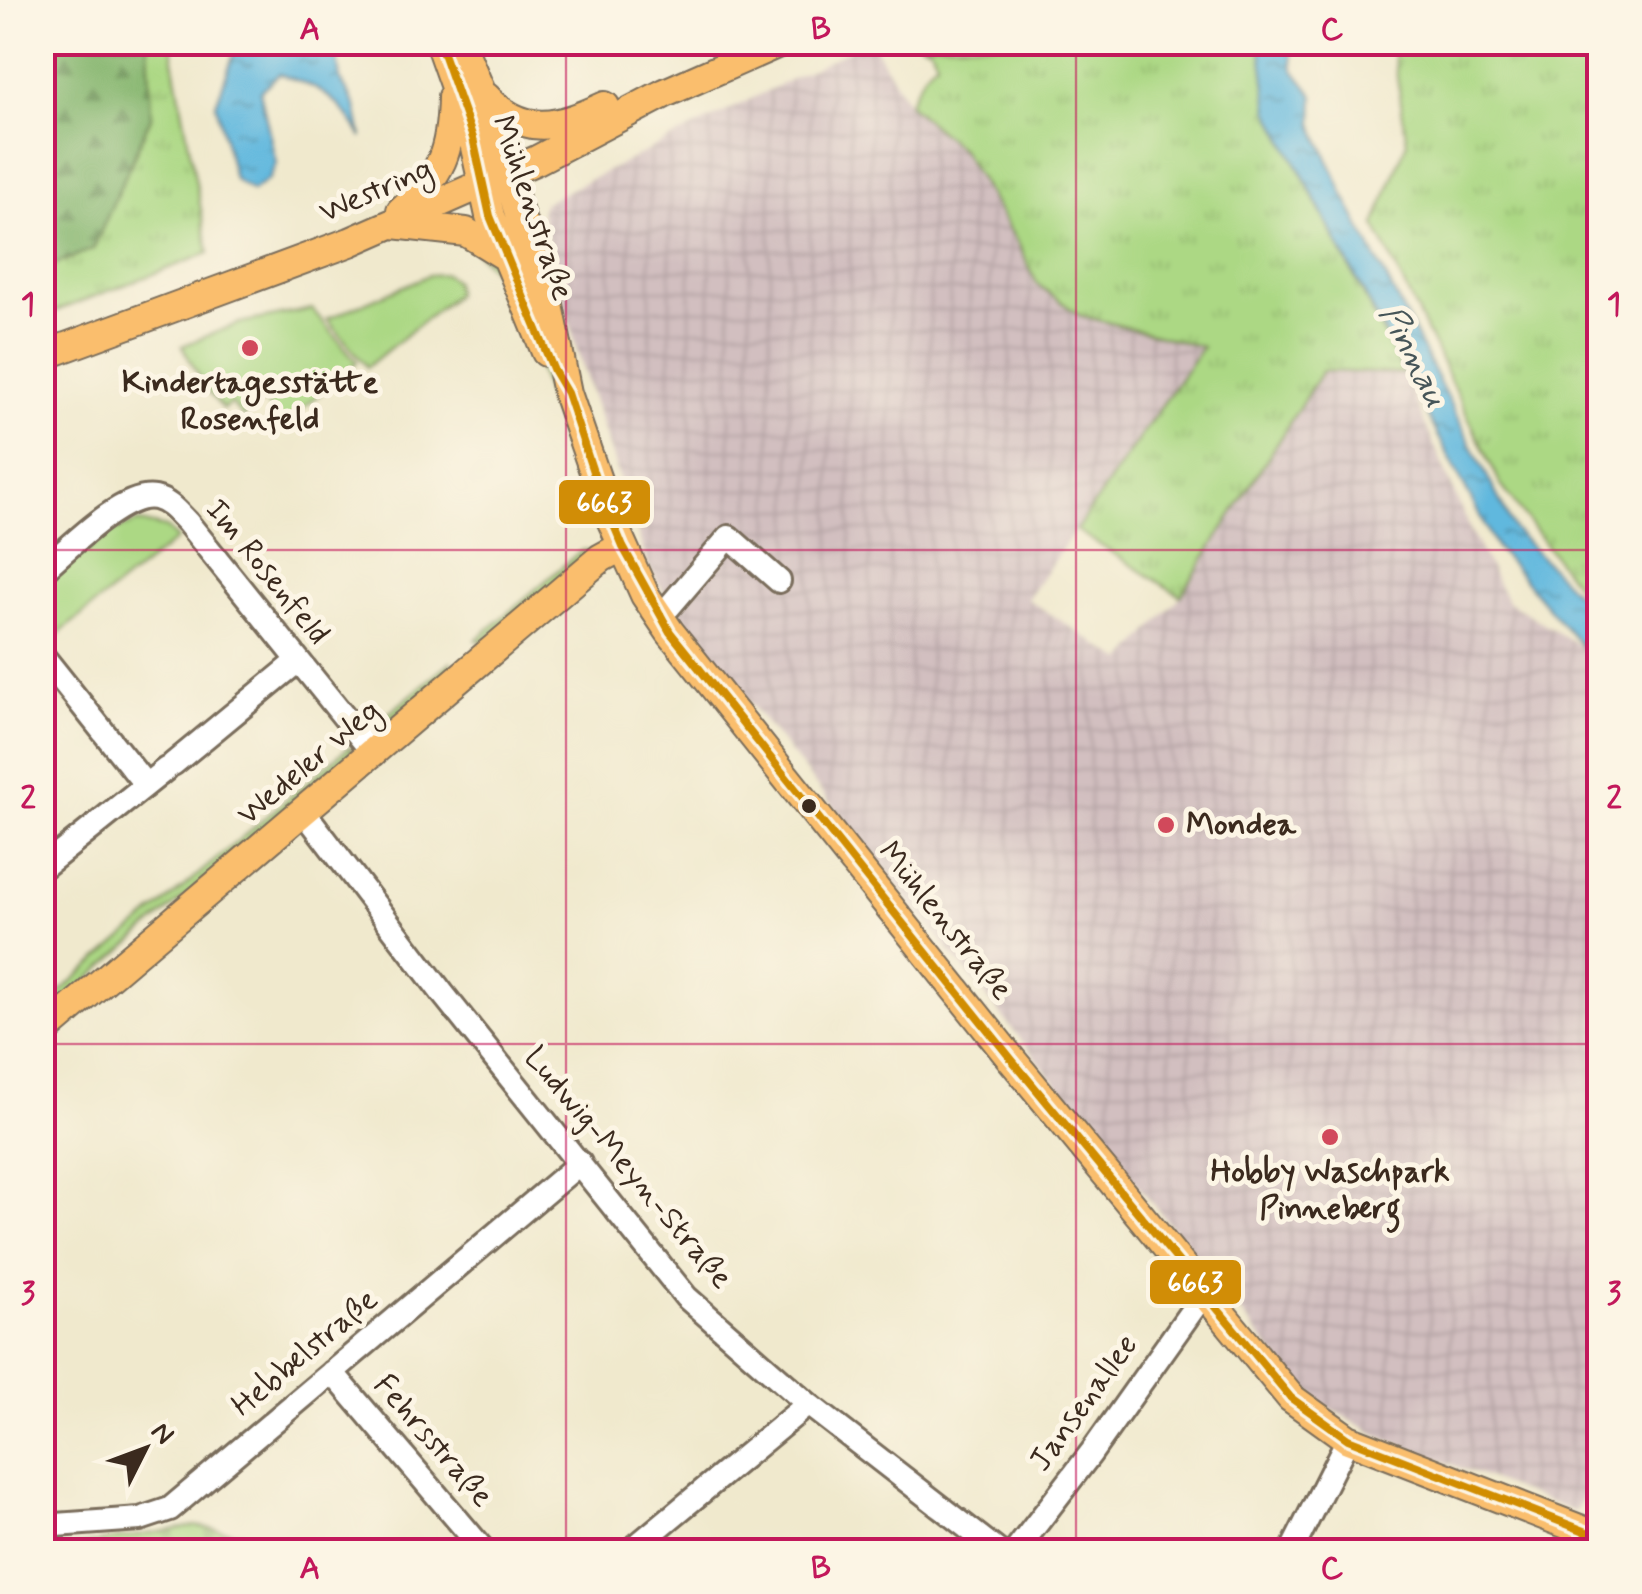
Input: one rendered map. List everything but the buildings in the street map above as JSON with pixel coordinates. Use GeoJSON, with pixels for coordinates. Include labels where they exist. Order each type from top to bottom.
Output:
{"type":"FeatureCollection","features":[{"type":"Feature","properties":{"kind":"main road","name":"Mühlenstraße"},"geometry":{"type":"LineString","coordinates":[[438,42],[473,138],[496,178],[549,305],[567,393],[621,547],[645,595],[670,632],[1012,1060],[1292,1398],[1348,1439],[1600,1537]]}},
{"type":"Feature","properties":{"kind":"main road","name":"Mühlenstraße"},"geometry":{"type":"LineString","coordinates":[[460,42],[499,135],[490,216],[554,371],[567,393]]}},
{"type":"Feature","properties":{"kind":"main road","name":"Westring"},"geometry":{"type":"LineString","coordinates":[[42,356],[350,242],[496,178],[665,93],[781,42]]}},
{"type":"Feature","properties":{"kind":"main road"},"geometry":{"type":"LineString","coordinates":[[387,224],[441,166],[452,130],[452,85]]}},
{"type":"Feature","properties":{"kind":"main road"},"geometry":{"type":"LineString","coordinates":[[481,92],[501,114],[526,124],[554,126],[630,94],[665,93]]}},
{"type":"Feature","properties":{"kind":"main road"},"geometry":{"type":"LineString","coordinates":[[387,224],[466,232],[507,258]]}},
{"type":"Feature","properties":{"kind":"main road","name":"Wedeler Weg"},"geometry":{"type":"LineString","coordinates":[[42,1034],[600,558],[621,547]]}},
{"type":"Feature","properties":{"kind":"street","name":"Im Rosenfeld"},"geometry":{"type":"LineString","coordinates":[[42,571],[121,506],[137,498],[157,498],[188,522],[374,754]]}},
{"type":"Feature","properties":{"kind":"street"},"geometry":{"type":"LineString","coordinates":[[669,607],[729,537],[779,581]]}},
{"type":"Feature","properties":{"kind":"street"},"geometry":{"type":"LineString","coordinates":[[42,654],[146,784]]}},
{"type":"Feature","properties":{"kind":"street"},"geometry":{"type":"LineString","coordinates":[[42,868],[298,661]]}},
{"type":"Feature","properties":{"kind":"street","name":"Ludwig-Meyn-Straße"},"geometry":{"type":"LineString","coordinates":[[305,812],[443,994],[686,1296],[808,1404],[998,1552]]}},
{"type":"Feature","properties":{"kind":"street","name":"Hebbelstraße"},"geometry":{"type":"LineString","coordinates":[[42,1526],[140,1519],[170,1508],[580,1163]]}},
{"type":"Feature","properties":{"kind":"street","name":"Jansenallee"},"geometry":{"type":"LineString","coordinates":[[1015,1552],[1205,1292]]}},
{"type":"Feature","properties":{"kind":"street","name":"Fehrsstraße"},"geometry":{"type":"LineString","coordinates":[[332,1372],[485,1552]]}},
{"type":"Feature","properties":{"kind":"street"},"geometry":{"type":"LineString","coordinates":[[629,1552],[808,1404]]}},
{"type":"Feature","properties":{"kind":"street"},"geometry":{"type":"LineString","coordinates":[[1290,1552],[1348,1439]]}},
{"type":"Feature","properties":{"kind":"shaded area"},"geometry":{"type":"Polygon","coordinates":[[[863,43],[872,43],[908,104],[961,149],[1019,245],[1037,284],[1079,315],[1203,347],[1027,599],[1123,661],[1181,596],[1322,370],[1404,374],[1471,532],[1507,601],[1599,658],[1600,1462],[1575,1512],[1383,1438],[1323,1404],[1290,1374],[675,610],[649,568],[577,350],[541,213],[543,203],[863,43]]]}},
{"type":"Feature","properties":{"kind":"green space"},"geometry":{"type":"Polygon","coordinates":[[[43,42],[148,43],[151,117],[93,249],[43,269],[43,42]]]}},
{"type":"Feature","properties":{"kind":"green space"},"geometry":{"type":"Polygon","coordinates":[[[148,43],[173,43],[209,253],[43,316],[43,269],[93,249],[151,117],[148,43]]]}},
{"type":"Feature","properties":{"kind":"green space"},"geometry":{"type":"Polygon","coordinates":[[[919,43],[1260,43],[1269,110],[1404,374],[1322,371],[1181,596],[1076,530],[1202,347],[1079,315],[1037,284],[1019,245],[961,149],[908,104],[924,74],[937,60],[930,47],[919,43]]]}},
{"type":"Feature","properties":{"kind":"green space"},"geometry":{"type":"Polygon","coordinates":[[[1392,43],[1599,43],[1599,616],[1501,485],[1375,225],[1407,142],[1392,43]]]}},
{"type":"Feature","properties":{"kind":"green space"},"geometry":{"type":"Polygon","coordinates":[[[476,252],[497,262],[531,329],[600,524],[592,526],[518,308],[506,284],[476,252]]]}},
{"type":"Feature","properties":{"kind":"green space"},"geometry":{"type":"Polygon","coordinates":[[[445,274],[454,281],[456,294],[367,367],[327,319],[429,275],[445,274]]]}},
{"type":"Feature","properties":{"kind":"green space"},"geometry":{"type":"Polygon","coordinates":[[[312,309],[357,362],[284,424],[263,400],[243,417],[231,403],[223,409],[206,389],[182,346],[240,323],[312,309]]]}},
{"type":"Feature","properties":{"kind":"green space"},"geometry":{"type":"Polygon","coordinates":[[[138,522],[166,528],[177,539],[47,643],[43,637],[43,585],[112,531],[138,522]]]}},
{"type":"Feature","properties":{"kind":"green space"},"geometry":{"type":"Polygon","coordinates":[[[581,551],[593,554],[482,642],[476,640],[581,551]]]}},
{"type":"Feature","properties":{"kind":"green space"},"geometry":{"type":"Polygon","coordinates":[[[451,662],[453,669],[376,733],[369,730],[451,662]]]}},
{"type":"Feature","properties":{"kind":"green space"},"geometry":{"type":"Polygon","coordinates":[[[350,746],[353,751],[43,1019],[43,1006],[350,746]]]}},
{"type":"Feature","properties":{"kind":"green space"},"geometry":{"type":"Polygon","coordinates":[[[195,1526],[347,1551],[43,1551],[195,1526]]]}},
{"type":"Feature","properties":{"kind":"water"},"geometry":{"type":"Polygon","coordinates":[[[238,42],[335,43],[340,79],[356,106],[362,137],[328,96],[279,74],[260,91],[276,163],[269,179],[252,191],[234,179],[216,104],[238,42]]]}},
{"type":"Feature","properties":{"kind":"water","name":"Pinnau"},"geometry":{"type":"Polygon","coordinates":[[[1260,43],[1291,43],[1293,69],[1314,96],[1313,124],[1343,193],[1514,529],[1599,618],[1599,638],[1588,654],[1496,547],[1269,110],[1260,43]]]}},
{"type":"Feature","properties":{"kind":"transit line","name":"6663"},"geometry":{"type":"LineString","coordinates":[[439,42],[473,138],[490,216],[554,371],[567,393],[623,547],[670,632],[1012,1060],[1291,1398],[1348,1439],[1600,1537]]}},
{"type":"Feature","properties":{"kind":"place","name":"Kindertagesstätte Rosenfeld"},"geometry":{"type":"Point","coordinates":[250,348]}},
{"type":"Feature","properties":{"kind":"place","name":"Mondea"},"geometry":{"type":"Point","coordinates":[1166,825]}},
{"type":"Feature","properties":{"kind":"place","name":"Hobby Waschpark Pinneberg"},"geometry":{"type":"Point","coordinates":[1330,1137]}}]}
